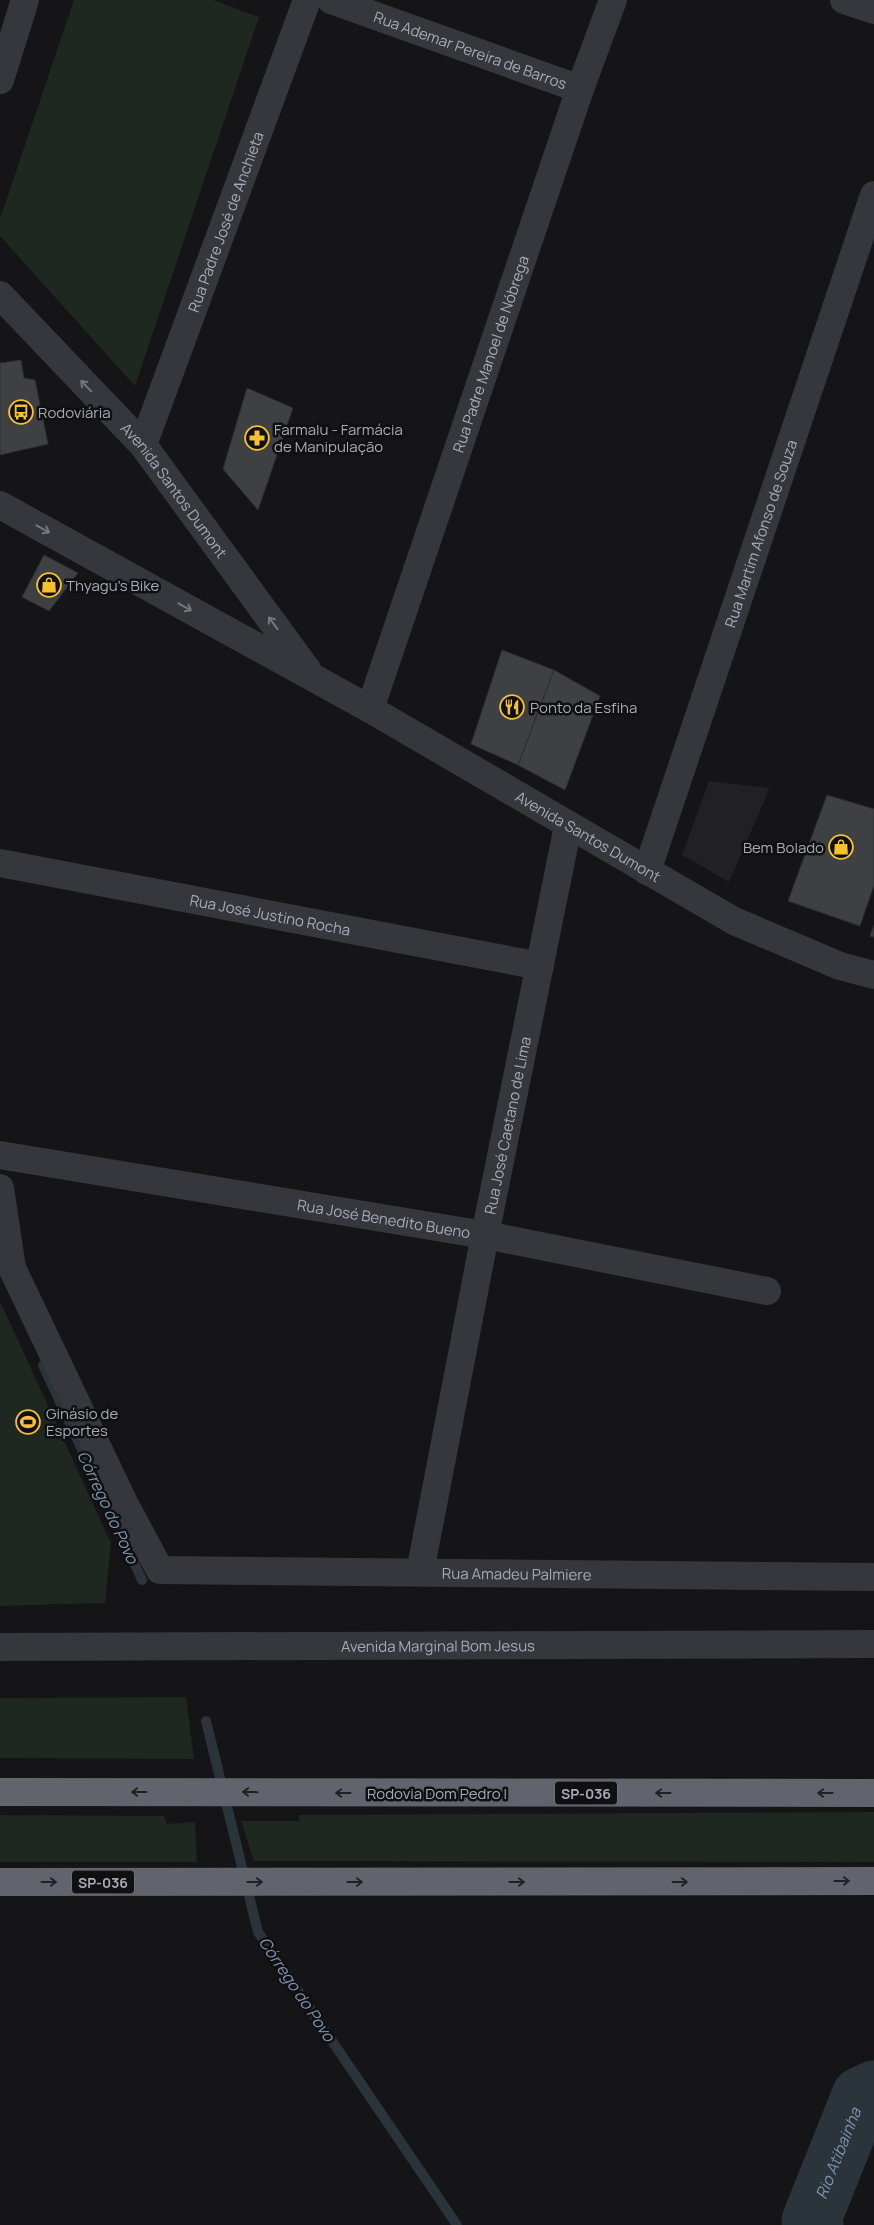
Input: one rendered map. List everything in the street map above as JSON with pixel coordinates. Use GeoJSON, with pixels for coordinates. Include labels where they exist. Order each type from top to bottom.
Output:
{"type":"FeatureCollection","features":[{"type":"Feature","properties":{"kind":"highway","name":"Rodovia Dom Pedro I"},"geometry":{"type":"LineString","coordinates":[[0,1792],[874,1793]]}},
{"type":"Feature","properties":{"kind":"highway","name":"SP-036"},"geometry":{"type":"LineString","coordinates":[[0,1882],[874,1881]]}},
{"type":"Feature","properties":{"kind":"street"},"geometry":{"type":"LineString","coordinates":[[0,80],[25,0]]}},
{"type":"Feature","properties":{"kind":"street","name":"Rua Padre José de Anchieta"},"geometry":{"type":"LineString","coordinates":[[143,445],[307,0]]}},
{"type":"Feature","properties":{"kind":"street","name":"Rua Ademar Pereira de Barros"},"geometry":{"type":"LineString","coordinates":[[331,0],[580,89]]}},
{"type":"Feature","properties":{"kind":"street","name":"Rua Padre Manoel de Nóbrega"},"geometry":{"type":"LineString","coordinates":[[370,709],[580,89],[613,0]]}},
{"type":"Feature","properties":{"kind":"street"},"geometry":{"type":"LineString","coordinates":[[844,0],[874,10]]}},
{"type":"Feature","properties":{"kind":"street","name":"Rua Martim Afonso de Souza"},"geometry":{"type":"LineString","coordinates":[[647,871],[874,195]]}},
{"type":"Feature","properties":{"kind":"street","name":"Avenida Santos Dumont"},"geometry":{"type":"LineString","coordinates":[[0,295],[143,445],[312,677]]}},
{"type":"Feature","properties":{"kind":"street","name":"Avenida Santos Dumont"},"geometry":{"type":"LineString","coordinates":[[0,505],[370,709],[734,921],[840,966],[874,975]]}},
{"type":"Feature","properties":{"kind":"street","name":"Rua José Caetano de Lima"},"geometry":{"type":"LineString","coordinates":[[420,1572],[485,1235],[568,826]]}},
{"type":"Feature","properties":{"kind":"street","name":"Rua José Justino Rocha"},"geometry":{"type":"LineString","coordinates":[[0,864],[540,966]]}},
{"type":"Feature","properties":{"kind":"street","name":"Rua José Benedito Bueno"},"geometry":{"type":"LineString","coordinates":[[0,1155],[485,1235],[767,1291]]}},
{"type":"Feature","properties":{"kind":"street","name":"Rua Amadeu Palmiere"},"geometry":{"type":"LineString","coordinates":[[0,1188],[12,1268],[125,1504],[160,1570],[874,1576]]}},
{"type":"Feature","properties":{"kind":"street","name":"Avenida Marginal Bom Jesus"},"geometry":{"type":"LineString","coordinates":[[0,1647],[874,1644]]}},
{"type":"Feature","properties":{"kind":"shaded area"},"geometry":{"type":"Polygon","coordinates":[[[74,0],[213,0],[259,17],[135,386],[0,236],[0,219],[74,0]]]}},
{"type":"Feature","properties":{"kind":"shaded area"},"geometry":{"type":"Polygon","coordinates":[[[709,781],[770,788],[729,882],[682,855],[709,781]]]}},
{"type":"Feature","properties":{"kind":"shaded area","name":"Ginásio de Esportes"},"geometry":{"type":"Polygon","coordinates":[[[0,1301],[111,1543],[105,1603],[0,1606],[0,1301]]]}},
{"type":"Feature","properties":{"kind":"shaded area"},"geometry":{"type":"Polygon","coordinates":[[[186,1697],[194,1759],[0,1758],[0,1698],[186,1697]]]}},
{"type":"Feature","properties":{"kind":"shaded area"},"geometry":{"type":"Polygon","coordinates":[[[874,1812],[874,1862],[254,1861],[241,1821],[299,1821],[299,1815],[874,1812]]]}},
{"type":"Feature","properties":{"kind":"shaded area"},"geometry":{"type":"Polygon","coordinates":[[[0,1815],[164,1816],[167,1824],[195,1822],[197,1862],[0,1862],[0,1815]]]}},
{"type":"Feature","properties":{"kind":"building","name":"Rodoviária"},"geometry":{"type":"Polygon","coordinates":[[[21,360],[24,378],[35,380],[48,444],[0,455],[0,363],[21,360]]]}},
{"type":"Feature","properties":{"kind":"building","name":"Farmalu - Farmácia de Manipulação"},"geometry":{"type":"Polygon","coordinates":[[[247,388],[293,408],[258,510],[223,469],[247,388]]]}},
{"type":"Feature","properties":{"kind":"building","name":"Thyagu's Bike"},"geometry":{"type":"Polygon","coordinates":[[[44,555],[78,573],[49,611],[22,597],[44,555]]]}},
{"type":"Feature","properties":{"kind":"building","name":"Ponto da Esfiha"},"geometry":{"type":"Polygon","coordinates":[[[502,650],[554,670],[518,765],[471,744],[502,650]]]}},
{"type":"Feature","properties":{"kind":"building"},"geometry":{"type":"Polygon","coordinates":[[[554,670],[600,696],[565,790],[518,765],[554,670]]]}},
{"type":"Feature","properties":{"kind":"building","name":"Bem Bolado"},"geometry":{"type":"Polygon","coordinates":[[[827,795],[874,809],[874,885],[860,926],[788,901],[827,795]]]}},
{"type":"Feature","properties":{"kind":"building"},"geometry":{"type":"Polygon","coordinates":[[[874,925],[874,937],[870,936],[874,925]]]}},
{"type":"Feature","properties":{"kind":"waterway","name":"Córrego do Povo"},"geometry":{"type":"LineString","coordinates":[[43,1365],[142,1580]]}},
{"type":"Feature","properties":{"kind":"waterway","name":"Córrego do Povo"},"geometry":{"type":"LineString","coordinates":[[206,1721],[258,1932],[457,2225]]}},
{"type":"Feature","properties":{"kind":"waterway","name":"Rio Atibainha"},"geometry":{"type":"LineString","coordinates":[[814,2225],[811,2221],[861,2096],[874,2090]]}},
{"type":"Feature","properties":{"kind":"place","name":"Rodoviária"},"geometry":{"type":"Point","coordinates":[21,412]}},
{"type":"Feature","properties":{"kind":"place","name":"Farmalu - Farmácia de Manipulação"},"geometry":{"type":"Point","coordinates":[257,438]}},
{"type":"Feature","properties":{"kind":"place","name":"Thyagu's Bike"},"geometry":{"type":"Point","coordinates":[49,585]}},
{"type":"Feature","properties":{"kind":"place","name":"Ponto da Esfiha"},"geometry":{"type":"Point","coordinates":[512,707]}},
{"type":"Feature","properties":{"kind":"place","name":"Bem Bolado"},"geometry":{"type":"Point","coordinates":[841,847]}},
{"type":"Feature","properties":{"kind":"place","name":"Ginásio de Esportes"},"geometry":{"type":"Point","coordinates":[28,1422]}}]}
